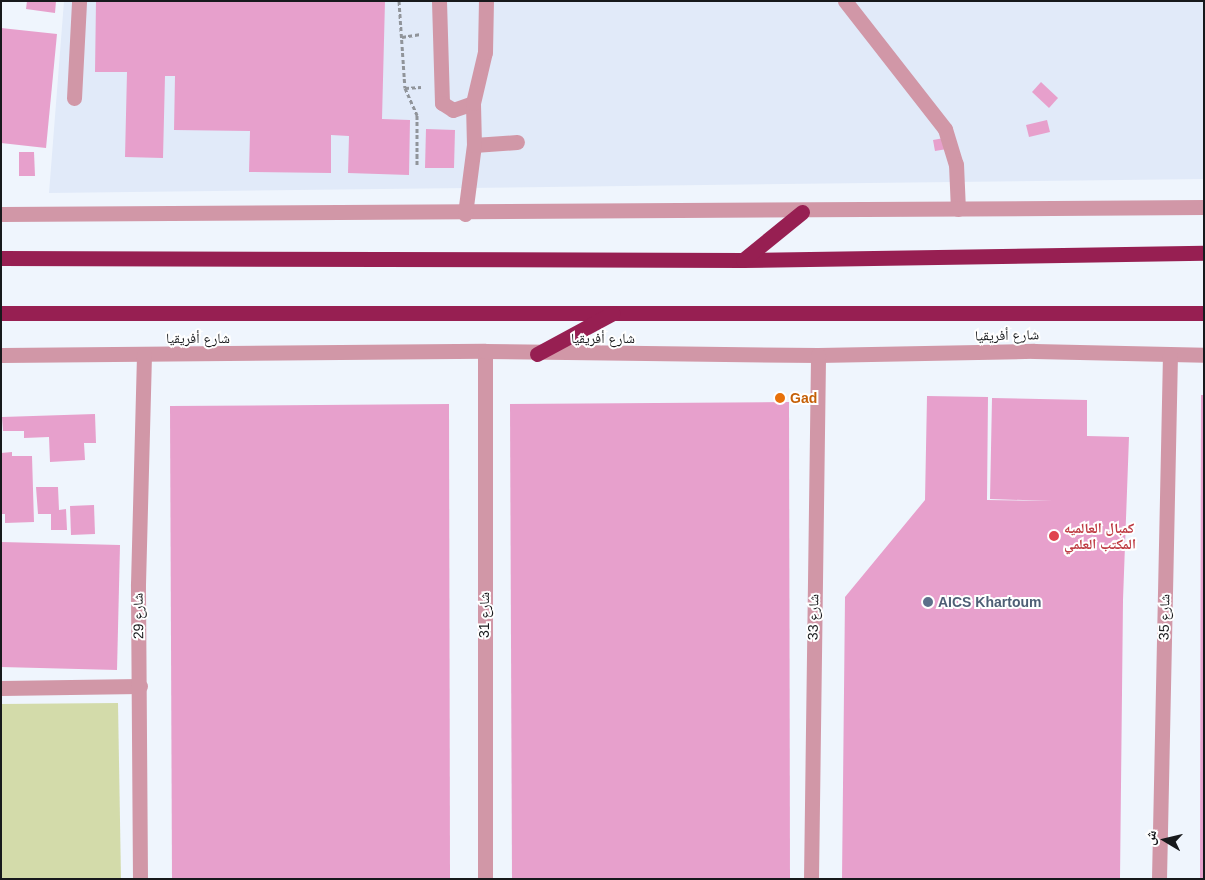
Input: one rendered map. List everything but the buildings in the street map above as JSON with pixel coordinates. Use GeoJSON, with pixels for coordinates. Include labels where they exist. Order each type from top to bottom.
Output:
{"type":"FeatureCollection","features":[{"type":"Feature","properties":{"kind":"highway"},"geometry":{"type":"LineString","coordinates":[[742,260],[802,212]]}},
{"type":"Feature","properties":{"kind":"highway"},"geometry":{"type":"LineString","coordinates":[[1,258],[742,260],[1204,253]]}},
{"type":"Feature","properties":{"kind":"highway"},"geometry":{"type":"LineString","coordinates":[[537,354],[615,312]]}},
{"type":"Feature","properties":{"kind":"highway","name":"شارع أفريقيا"},"geometry":{"type":"LineString","coordinates":[[1,313],[1204,313]]}},
{"type":"Feature","properties":{"kind":"street"},"geometry":{"type":"LineString","coordinates":[[74,98],[79,1]]}},
{"type":"Feature","properties":{"kind":"street"},"geometry":{"type":"LineString","coordinates":[[439,1],[442,103],[453,110],[473,103]]}},
{"type":"Feature","properties":{"kind":"street"},"geometry":{"type":"LineString","coordinates":[[465,214],[474,145],[473,103],[485,52],[486,1]]}},
{"type":"Feature","properties":{"kind":"street"},"geometry":{"type":"LineString","coordinates":[[845,1],[944,129],[956,164],[958,209]]}},
{"type":"Feature","properties":{"kind":"street"},"geometry":{"type":"LineString","coordinates":[[474,145],[517,142]]}},
{"type":"Feature","properties":{"kind":"street"},"geometry":{"type":"LineString","coordinates":[[1,214],[465,214],[1204,207]]}},
{"type":"Feature","properties":{"kind":"street","name":"شارع أفريقيا"},"geometry":{"type":"LineString","coordinates":[[1,355],[484,351],[537,354],[818,355],[1034,351],[1204,355]]}},
{"type":"Feature","properties":{"kind":"street","name":"شارع 31"},"geometry":{"type":"LineString","coordinates":[[484,351],[485,879]]}},
{"type":"Feature","properties":{"kind":"street","name":"شارع 29"},"geometry":{"type":"LineString","coordinates":[[140,879],[138,584],[144,354]]}},
{"type":"Feature","properties":{"kind":"street","name":"شارع 33"},"geometry":{"type":"LineString","coordinates":[[811,879],[818,355]]}},
{"type":"Feature","properties":{"kind":"street","name":"شارع 35"},"geometry":{"type":"LineString","coordinates":[[1159,879],[1170,355]]}},
{"type":"Feature","properties":{"kind":"street"},"geometry":{"type":"LineString","coordinates":[[1,688],[140,686]]}},
{"type":"Feature","properties":{"kind":"path"},"geometry":{"type":"LineString","coordinates":[[399,1],[405,88],[418,120],[415,133],[417,165]]}},
{"type":"Feature","properties":{"kind":"shaded area"},"geometry":{"type":"Polygon","coordinates":[[[64,1],[1204,1],[1204,179],[49,193],[64,1]]]}},
{"type":"Feature","properties":{"kind":"green space"},"geometry":{"type":"Polygon","coordinates":[[[118,703],[121,879],[1,879],[1,704],[118,703]]]}},
{"type":"Feature","properties":{"kind":"place","name":"Gad"},"geometry":{"type":"Point","coordinates":[780,398]}},
{"type":"Feature","properties":{"kind":"place","name":"كمبال العالميه المكتب العلمي"},"geometry":{"type":"Point","coordinates":[1054,536]}},
{"type":"Feature","properties":{"kind":"place","name":"AICS Khartoum"},"geometry":{"type":"Point","coordinates":[928,602]}}]}
